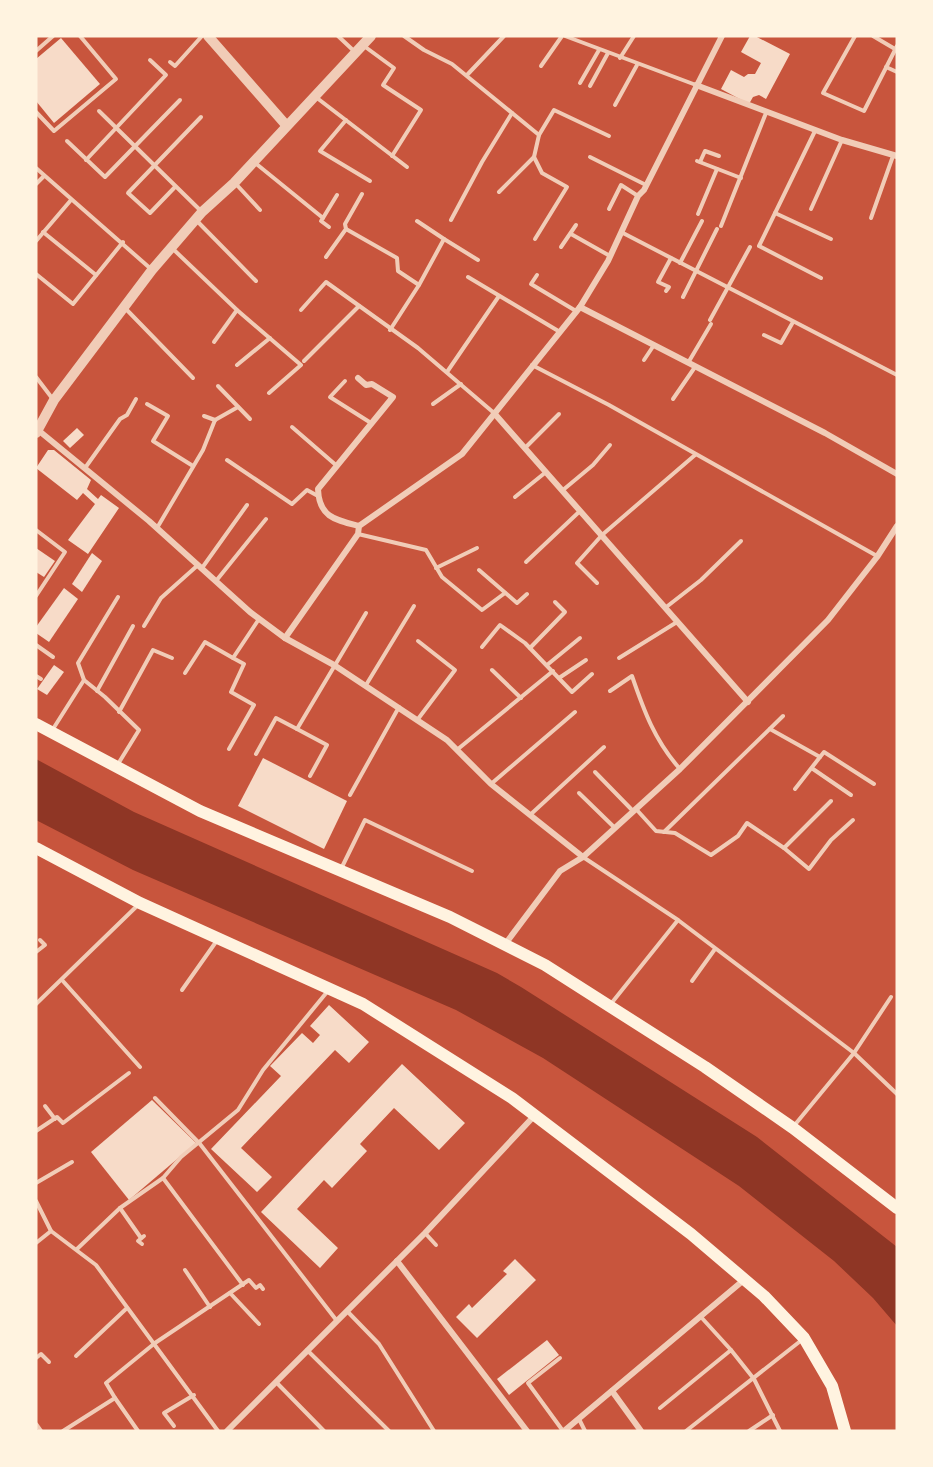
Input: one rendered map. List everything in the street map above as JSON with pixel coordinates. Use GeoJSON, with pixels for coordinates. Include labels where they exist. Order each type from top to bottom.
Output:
{"type":"FeatureCollection","features":[{"type":"Feature","properties":{"kind":"main road"},"geometry":{"type":"LineString","coordinates":[[36,724],[200,811],[506,943],[610,1006],[793,1128],[897,1208]]}},
{"type":"Feature","properties":{"kind":"main road"},"geometry":{"type":"LineString","coordinates":[[36,848],[140,903],[363,1004],[536,1115],[691,1234],[745,1279],[804,1338],[832,1386],[845,1431]]}},
{"type":"Feature","properties":{"kind":"street"},"geometry":{"type":"LineString","coordinates":[[208,36],[286,125]]}},
{"type":"Feature","properties":{"kind":"street"},"geometry":{"type":"LineString","coordinates":[[371,36],[152,270],[54,400],[37,431],[157,528],[259,619],[285,638],[334,665],[418,719],[458,749],[491,784],[529,816],[583,857]]}},
{"type":"Feature","properties":{"kind":"street"},"geometry":{"type":"LineString","coordinates":[[285,638],[358,534],[359,526],[462,454],[531,365],[561,333],[611,256],[638,196],[647,185],[722,36]]}},
{"type":"Feature","properties":{"kind":"street"},"geometry":{"type":"LineString","coordinates":[[696,85],[842,140],[895,155]]}},
{"type":"Feature","properties":{"kind":"street"},"geometry":{"type":"LineString","coordinates":[[578,309],[825,432],[897,474]]}},
{"type":"Feature","properties":{"kind":"street"},"geometry":{"type":"LineString","coordinates":[[358,378],[366,385],[372,384],[393,397],[318,489],[318,496],[324,514],[331,519],[359,526]]}},
{"type":"Feature","properties":{"kind":"street"},"geometry":{"type":"LineString","coordinates":[[494,413],[748,702]]}},
{"type":"Feature","properties":{"kind":"street"},"geometry":{"type":"LineString","coordinates":[[506,943],[560,871],[583,857],[680,769],[828,620],[878,556],[897,526]]}},
{"type":"Feature","properties":{"kind":"street"},"geometry":{"type":"LineString","coordinates":[[227,1431],[425,1233],[536,1115]]}},
{"type":"Feature","properties":{"kind":"street"},"geometry":{"type":"LineString","coordinates":[[397,1261],[527,1431]]}},
{"type":"Feature","properties":{"kind":"street"},"geometry":{"type":"LineString","coordinates":[[563,1431],[745,1279]]}},
{"type":"Feature","properties":{"kind":"street"},"geometry":{"type":"LineString","coordinates":[[612,1391],[641,1431]]}},
{"type":"Feature","properties":{"kind":"lane"},"geometry":{"type":"LineString","coordinates":[[36,51],[53,36]]}},
{"type":"Feature","properties":{"kind":"lane"},"geometry":{"type":"LineString","coordinates":[[36,112],[54,131],[116,79],[80,36]]}},
{"type":"Feature","properties":{"kind":"lane"},"geometry":{"type":"LineString","coordinates":[[170,62],[175,66],[202,36]]}},
{"type":"Feature","properties":{"kind":"lane"},"geometry":{"type":"LineString","coordinates":[[338,36],[394,68],[382,84],[421,110],[392,156]]}},
{"type":"Feature","properties":{"kind":"lane"},"geometry":{"type":"LineString","coordinates":[[404,36],[467,75],[539,135]]}},
{"type":"Feature","properties":{"kind":"lane"},"geometry":{"type":"LineString","coordinates":[[467,75],[504,36]]}},
{"type":"Feature","properties":{"kind":"lane"},"geometry":{"type":"LineString","coordinates":[[541,66],[563,36],[696,85]]}},
{"type":"Feature","properties":{"kind":"lane"},"geometry":{"type":"LineString","coordinates":[[620,58],[634,36]]}},
{"type":"Feature","properties":{"kind":"lane"},"geometry":{"type":"LineString","coordinates":[[855,36],[823,93],[864,111],[896,47],[873,36]]}},
{"type":"Feature","properties":{"kind":"lane"},"geometry":{"type":"LineString","coordinates":[[580,82],[599,50]]}},
{"type":"Feature","properties":{"kind":"lane"},"geometry":{"type":"LineString","coordinates":[[590,86],[608,53]]}},
{"type":"Feature","properties":{"kind":"lane"},"geometry":{"type":"LineString","coordinates":[[86,160],[166,75],[150,60]]}},
{"type":"Feature","properties":{"kind":"lane"},"geometry":{"type":"LineString","coordinates":[[615,105],[637,64]]}},
{"type":"Feature","properties":{"kind":"lane"},"geometry":{"type":"LineString","coordinates":[[886,67],[897,72]]}},
{"type":"Feature","properties":{"kind":"lane"},"geometry":{"type":"LineString","coordinates":[[314,96],[407,167]]}},
{"type":"Feature","properties":{"kind":"lane"},"geometry":{"type":"LineString","coordinates":[[67,141],[105,177],[180,100]]}},
{"type":"Feature","properties":{"kind":"lane"},"geometry":{"type":"LineString","coordinates":[[499,192],[534,157],[539,135],[554,110],[609,136]]}},
{"type":"Feature","properties":{"kind":"lane"},"geometry":{"type":"LineString","coordinates":[[99,111],[175,187],[256,280]]}},
{"type":"Feature","properties":{"kind":"lane"},"geometry":{"type":"LineString","coordinates":[[451,220],[482,162],[513,113]]}},
{"type":"Feature","properties":{"kind":"lane"},"geometry":{"type":"LineString","coordinates":[[683,297],[719,227],[766,113]]}},
{"type":"Feature","properties":{"kind":"lane"},"geometry":{"type":"LineString","coordinates":[[175,187],[150,213],[128,193],[201,117]]}},
{"type":"Feature","properties":{"kind":"lane"},"geometry":{"type":"LineString","coordinates":[[346,120],[320,150],[370,181]]}},
{"type":"Feature","properties":{"kind":"lane"},"geometry":{"type":"LineString","coordinates":[[815,130],[759,246],[821,278]]}},
{"type":"Feature","properties":{"kind":"lane"},"geometry":{"type":"LineString","coordinates":[[811,209],[842,140]]}},
{"type":"Feature","properties":{"kind":"lane"},"geometry":{"type":"LineString","coordinates":[[719,156],[705,151],[698,162],[741,178]]}},
{"type":"Feature","properties":{"kind":"lane"},"geometry":{"type":"LineString","coordinates":[[871,218],[895,155]]}},
{"type":"Feature","properties":{"kind":"lane"},"geometry":{"type":"LineString","coordinates":[[534,157],[542,173],[567,187],[535,239]]}},
{"type":"Feature","properties":{"kind":"lane"},"geometry":{"type":"LineString","coordinates":[[590,157],[647,185]]}},
{"type":"Feature","properties":{"kind":"lane"},"geometry":{"type":"LineString","coordinates":[[253,161],[323,218]]}},
{"type":"Feature","properties":{"kind":"lane"},"geometry":{"type":"LineString","coordinates":[[36,168],[123,242],[152,270]]}},
{"type":"Feature","properties":{"kind":"lane"},"geometry":{"type":"LineString","coordinates":[[698,214],[717,169]]}},
{"type":"Feature","properties":{"kind":"lane"},"geometry":{"type":"LineString","coordinates":[[36,184],[44,176]]}},
{"type":"Feature","properties":{"kind":"lane"},"geometry":{"type":"LineString","coordinates":[[234,183],[260,210]]}},
{"type":"Feature","properties":{"kind":"lane"},"geometry":{"type":"LineString","coordinates":[[609,209],[621,185],[638,196]]}},
{"type":"Feature","properties":{"kind":"lane"},"geometry":{"type":"LineString","coordinates":[[326,257],[346,229],[345,224],[362,194]]}},
{"type":"Feature","properties":{"kind":"lane"},"geometry":{"type":"LineString","coordinates":[[329,227],[321,221],[337,195]]}},
{"type":"Feature","properties":{"kind":"lane"},"geometry":{"type":"LineString","coordinates":[[36,241],[71,200]]}},
{"type":"Feature","properties":{"kind":"lane"},"geometry":{"type":"LineString","coordinates":[[775,213],[831,239]]}},
{"type":"Feature","properties":{"kind":"lane"},"geometry":{"type":"LineString","coordinates":[[417,221],[478,260]]}},
{"type":"Feature","properties":{"kind":"lane"},"geometry":{"type":"LineString","coordinates":[[680,263],[702,221]]}},
{"type":"Feature","properties":{"kind":"lane"},"geometry":{"type":"LineString","coordinates":[[561,247],[576,225]]}},
{"type":"Feature","properties":{"kind":"lane"},"geometry":{"type":"LineString","coordinates":[[346,229],[397,258],[398,271],[419,285]]}},
{"type":"Feature","properties":{"kind":"lane"},"geometry":{"type":"LineString","coordinates":[[43,232],[96,274]]}},
{"type":"Feature","properties":{"kind":"lane"},"geometry":{"type":"LineString","coordinates":[[623,233],[897,375]]}},
{"type":"Feature","properties":{"kind":"lane"},"geometry":{"type":"LineString","coordinates":[[571,234],[611,256]]}},
{"type":"Feature","properties":{"kind":"lane"},"geometry":{"type":"LineString","coordinates":[[390,330],[419,285],[444,239]]}},
{"type":"Feature","properties":{"kind":"lane"},"geometry":{"type":"LineString","coordinates":[[36,274],[73,304],[123,242]]}},
{"type":"Feature","properties":{"kind":"lane"},"geometry":{"type":"LineString","coordinates":[[688,363],[750,247]]}},
{"type":"Feature","properties":{"kind":"lane"},"geometry":{"type":"LineString","coordinates":[[173,248],[237,310],[301,365],[269,393]]}},
{"type":"Feature","properties":{"kind":"lane"},"geometry":{"type":"LineString","coordinates":[[666,291],[669,287],[658,282],[671,258]]}},
{"type":"Feature","properties":{"kind":"lane"},"geometry":{"type":"LineString","coordinates":[[537,275],[531,284],[578,309]]}},
{"type":"Feature","properties":{"kind":"lane"},"geometry":{"type":"LineString","coordinates":[[468,277],[561,333]]}},
{"type":"Feature","properties":{"kind":"lane"},"geometry":{"type":"LineString","coordinates":[[301,310],[326,282],[447,372],[494,413]]}},
{"type":"Feature","properties":{"kind":"lane"},"geometry":{"type":"LineString","coordinates":[[447,372],[499,296]]}},
{"type":"Feature","properties":{"kind":"lane"},"geometry":{"type":"LineString","coordinates":[[124,306],[193,378]]}},
{"type":"Feature","properties":{"kind":"lane"},"geometry":{"type":"LineString","coordinates":[[304,362],[359,306]]}},
{"type":"Feature","properties":{"kind":"lane"},"geometry":{"type":"LineString","coordinates":[[214,342],[237,310]]}},
{"type":"Feature","properties":{"kind":"lane"},"geometry":{"type":"LineString","coordinates":[[764,335],[781,343],[794,322]]}},
{"type":"Feature","properties":{"kind":"lane"},"geometry":{"type":"LineString","coordinates":[[237,365],[270,338]]}},
{"type":"Feature","properties":{"kind":"lane"},"geometry":{"type":"LineString","coordinates":[[644,360],[654,345]]}},
{"type":"Feature","properties":{"kind":"lane"},"geometry":{"type":"LineString","coordinates":[[531,365],[878,556]]}},
{"type":"Feature","properties":{"kind":"lane"},"geometry":{"type":"LineString","coordinates":[[673,399],[696,366]]}},
{"type":"Feature","properties":{"kind":"lane"},"geometry":{"type":"LineString","coordinates":[[36,377],[54,400]]}},
{"type":"Feature","properties":{"kind":"lane"},"geometry":{"type":"LineString","coordinates":[[345,381],[330,397],[372,424]]}},
{"type":"Feature","properties":{"kind":"lane"},"geometry":{"type":"LineString","coordinates":[[433,404],[461,384]]}},
{"type":"Feature","properties":{"kind":"lane"},"geometry":{"type":"LineString","coordinates":[[218,386],[250,419]]}},
{"type":"Feature","properties":{"kind":"lane"},"geometry":{"type":"LineString","coordinates":[[85,469],[120,418],[127,415],[136,399]]}},
{"type":"Feature","properties":{"kind":"lane"},"geometry":{"type":"LineString","coordinates":[[147,404],[168,416],[153,441],[193,466]]}},
{"type":"Feature","properties":{"kind":"lane"},"geometry":{"type":"LineString","coordinates":[[157,528],[203,450],[214,420],[238,407]]}},
{"type":"Feature","properties":{"kind":"lane"},"geometry":{"type":"LineString","coordinates":[[526,447],[559,414]]}},
{"type":"Feature","properties":{"kind":"lane"},"geometry":{"type":"LineString","coordinates":[[204,416],[214,420]]}},
{"type":"Feature","properties":{"kind":"lane"},"geometry":{"type":"LineString","coordinates":[[292,427],[337,466]]}},
{"type":"Feature","properties":{"kind":"lane"},"geometry":{"type":"LineString","coordinates":[[563,490],[593,465],[610,446]]}},
{"type":"Feature","properties":{"kind":"lane"},"geometry":{"type":"LineString","coordinates":[[597,583],[577,563],[602,535],[696,455]]}},
{"type":"Feature","properties":{"kind":"lane"},"geometry":{"type":"LineString","coordinates":[[227,460],[292,504],[307,490],[318,496]]}},
{"type":"Feature","properties":{"kind":"lane"},"geometry":{"type":"LineString","coordinates":[[515,497],[547,472]]}},
{"type":"Feature","properties":{"kind":"lane"},"geometry":{"type":"LineString","coordinates":[[144,626],[162,598],[200,567],[247,505]]}},
{"type":"Feature","properties":{"kind":"lane"},"geometry":{"type":"LineString","coordinates":[[526,562],[580,510]]}},
{"type":"Feature","properties":{"kind":"lane"},"geometry":{"type":"LineString","coordinates":[[216,581],[266,519]]}},
{"type":"Feature","properties":{"kind":"lane"},"geometry":{"type":"LineString","coordinates":[[36,530],[65,552],[36,596]]}},
{"type":"Feature","properties":{"kind":"lane"},"geometry":{"type":"LineString","coordinates":[[358,534],[426,550],[441,577],[482,610],[505,593]]}},
{"type":"Feature","properties":{"kind":"lane"},"geometry":{"type":"LineString","coordinates":[[664,608],[701,580],[741,541]]}},
{"type":"Feature","properties":{"kind":"lane"},"geometry":{"type":"LineString","coordinates":[[436,568],[477,549]]}},
{"type":"Feature","properties":{"kind":"lane"},"geometry":{"type":"LineString","coordinates":[[479,570],[517,603],[527,594]]}},
{"type":"Feature","properties":{"kind":"lane"},"geometry":{"type":"LineString","coordinates":[[116,768],[139,730],[84,680],[78,663],[118,597]]}},
{"type":"Feature","properties":{"kind":"lane"},"geometry":{"type":"LineString","coordinates":[[530,648],[565,612],[555,602]]}},
{"type":"Feature","properties":{"kind":"lane"},"geometry":{"type":"LineString","coordinates":[[366,685],[414,606]]}},
{"type":"Feature","properties":{"kind":"lane"},"geometry":{"type":"LineString","coordinates":[[297,729],[366,613]]}},
{"type":"Feature","properties":{"kind":"lane"},"geometry":{"type":"LineString","coordinates":[[233,658],[259,619]]}},
{"type":"Feature","properties":{"kind":"lane"},"geometry":{"type":"LineString","coordinates":[[619,658],[677,622]]}},
{"type":"Feature","properties":{"kind":"lane"},"geometry":{"type":"LineString","coordinates":[[482,647],[500,625],[530,648],[572,692],[592,674]]}},
{"type":"Feature","properties":{"kind":"lane"},"geometry":{"type":"LineString","coordinates":[[97,691],[133,626]]}},
{"type":"Feature","properties":{"kind":"lane"},"geometry":{"type":"LineString","coordinates":[[547,665],[580,638]]}},
{"type":"Feature","properties":{"kind":"lane"},"geometry":{"type":"LineString","coordinates":[[418,640],[455,670],[418,719]]}},
{"type":"Feature","properties":{"kind":"lane"},"geometry":{"type":"LineString","coordinates":[[185,673],[205,642],[244,664],[231,692],[254,705],[229,749]]}},
{"type":"Feature","properties":{"kind":"lane"},"geometry":{"type":"LineString","coordinates":[[36,645],[53,657]]}},
{"type":"Feature","properties":{"kind":"lane"},"geometry":{"type":"LineString","coordinates":[[119,712],[153,650],[172,658]]}},
{"type":"Feature","properties":{"kind":"lane"},"geometry":{"type":"LineString","coordinates":[[559,678],[586,660]]}},
{"type":"Feature","properties":{"kind":"lane"},"geometry":{"type":"LineString","coordinates":[[492,670],[520,698]]}},
{"type":"Feature","properties":{"kind":"lane"},"geometry":{"type":"LineString","coordinates":[[458,749],[553,671]]}},
{"type":"Feature","properties":{"kind":"lane"},"geometry":{"type":"LineString","coordinates":[[610,691],[632,676],[650,729],[665,753],[680,769]]}},
{"type":"Feature","properties":{"kind":"lane"},"geometry":{"type":"LineString","coordinates":[[51,732],[84,680]]}},
{"type":"Feature","properties":{"kind":"lane"},"geometry":{"type":"LineString","coordinates":[[350,795],[400,706]]}},
{"type":"Feature","properties":{"kind":"lane"},"geometry":{"type":"LineString","coordinates":[[491,784],[575,712]]}},
{"type":"Feature","properties":{"kind":"lane"},"geometry":{"type":"LineString","coordinates":[[663,832],[783,716]]}},
{"type":"Feature","properties":{"kind":"lane"},"geometry":{"type":"LineString","coordinates":[[256,754],[276,718],[327,745],[310,776]]}},
{"type":"Feature","properties":{"kind":"lane"},"geometry":{"type":"LineString","coordinates":[[770,729],[820,757]]}},
{"type":"Feature","properties":{"kind":"lane"},"geometry":{"type":"LineString","coordinates":[[529,816],[604,747]]}},
{"type":"Feature","properties":{"kind":"lane"},"geometry":{"type":"LineString","coordinates":[[795,789],[813,769],[824,752],[874,784]]}},
{"type":"Feature","properties":{"kind":"lane"},"geometry":{"type":"LineString","coordinates":[[813,769],[851,795]]}},
{"type":"Feature","properties":{"kind":"lane"},"geometry":{"type":"LineString","coordinates":[[596,772],[656,831],[675,833],[711,855],[738,836],[747,823],[784,848],[809,869],[831,840],[853,820]]}},
{"type":"Feature","properties":{"kind":"lane"},"geometry":{"type":"LineString","coordinates":[[579,793],[615,828]]}},
{"type":"Feature","properties":{"kind":"lane"},"geometry":{"type":"LineString","coordinates":[[784,848],[831,801]]}},
{"type":"Feature","properties":{"kind":"lane"},"geometry":{"type":"LineString","coordinates":[[340,871],[365,820],[472,871]]}},
{"type":"Feature","properties":{"kind":"lane"},"geometry":{"type":"LineString","coordinates":[[583,857],[678,920],[854,1053],[897,1094]]}},
{"type":"Feature","properties":{"kind":"lane"},"geometry":{"type":"LineString","coordinates":[[37,1002],[140,903]]}},
{"type":"Feature","properties":{"kind":"lane"},"geometry":{"type":"LineString","coordinates":[[610,1006],[678,920]]}},
{"type":"Feature","properties":{"kind":"lane"},"geometry":{"type":"LineString","coordinates":[[182,990],[219,939]]}},
{"type":"Feature","properties":{"kind":"lane"},"geometry":{"type":"LineString","coordinates":[[36,952],[45,945],[40,940]]}},
{"type":"Feature","properties":{"kind":"lane"},"geometry":{"type":"LineString","coordinates":[[692,981],[716,949]]}},
{"type":"Feature","properties":{"kind":"lane"},"geometry":{"type":"LineString","coordinates":[[62,980],[140,1067]]}},
{"type":"Feature","properties":{"kind":"lane"},"geometry":{"type":"LineString","coordinates":[[77,1249],[120,1208],[164,1178],[182,1157],[238,1110],[263,1070],[330,989]]}},
{"type":"Feature","properties":{"kind":"lane"},"geometry":{"type":"LineString","coordinates":[[793,1128],[854,1053],[891,997]]}},
{"type":"Feature","properties":{"kind":"lane"},"geometry":{"type":"LineString","coordinates":[[36,1131],[57,1117],[63,1123],[129,1073]]}},
{"type":"Feature","properties":{"kind":"lane"},"geometry":{"type":"LineString","coordinates":[[155,1098],[200,1144],[336,1321]]}},
{"type":"Feature","properties":{"kind":"lane"},"geometry":{"type":"LineString","coordinates":[[45,1106],[55,1119]]}},
{"type":"Feature","properties":{"kind":"lane"},"geometry":{"type":"LineString","coordinates":[[36,1183],[72,1162]]}},
{"type":"Feature","properties":{"kind":"lane"},"geometry":{"type":"LineString","coordinates":[[164,1178],[243,1285]]}},
{"type":"Feature","properties":{"kind":"lane"},"geometry":{"type":"LineString","coordinates":[[36,1201],[51,1231],[96,1265],[194,1395],[218,1431]]}},
{"type":"Feature","properties":{"kind":"lane"},"geometry":{"type":"LineString","coordinates":[[120,1208],[142,1237],[138,1241],[142,1244]]}},
{"type":"Feature","properties":{"kind":"lane"},"geometry":{"type":"LineString","coordinates":[[36,1243],[51,1231]]}},
{"type":"Feature","properties":{"kind":"lane"},"geometry":{"type":"LineString","coordinates":[[425,1233],[436,1245]]}},
{"type":"Feature","properties":{"kind":"lane"},"geometry":{"type":"LineString","coordinates":[[185,1270],[210,1307]]}},
{"type":"Feature","properties":{"kind":"lane"},"geometry":{"type":"LineString","coordinates":[[138,1431],[106,1383],[154,1343],[249,1280],[256,1288],[260,1285],[263,1289]]}},
{"type":"Feature","properties":{"kind":"lane"},"geometry":{"type":"LineString","coordinates":[[230,1293],[259,1324]]}},
{"type":"Feature","properties":{"kind":"lane"},"geometry":{"type":"LineString","coordinates":[[76,1356],[128,1308]]}},
{"type":"Feature","properties":{"kind":"lane"},"geometry":{"type":"LineString","coordinates":[[347,1310],[379,1344],[434,1431]]}},
{"type":"Feature","properties":{"kind":"lane"},"geometry":{"type":"LineString","coordinates":[[701,1317],[754,1379],[780,1431]]}},
{"type":"Feature","properties":{"kind":"lane"},"geometry":{"type":"LineString","coordinates":[[686,1431],[804,1338]]}},
{"type":"Feature","properties":{"kind":"lane"},"geometry":{"type":"LineString","coordinates":[[307,1350],[390,1431]]}},
{"type":"Feature","properties":{"kind":"lane"},"geometry":{"type":"LineString","coordinates":[[660,1408],[730,1350]]}},
{"type":"Feature","properties":{"kind":"lane"},"geometry":{"type":"LineString","coordinates":[[36,1358],[42,1354],[49,1362]]}},
{"type":"Feature","properties":{"kind":"lane"},"geometry":{"type":"LineString","coordinates":[[560,1358],[528,1383],[563,1431]]}},
{"type":"Feature","properties":{"kind":"lane"},"geometry":{"type":"LineString","coordinates":[[276,1381],[324,1431]]}},
{"type":"Feature","properties":{"kind":"lane"},"geometry":{"type":"LineString","coordinates":[[174,1426],[164,1413],[194,1395]]}},
{"type":"Feature","properties":{"kind":"lane"},"geometry":{"type":"LineString","coordinates":[[63,1431],[115,1398]]}},
{"type":"Feature","properties":{"kind":"lane"},"geometry":{"type":"LineString","coordinates":[[749,1431],[773,1415]]}},
{"type":"Feature","properties":{"kind":"lane"},"geometry":{"type":"LineString","coordinates":[[579,1419],[585,1431]]}},
{"type":"Feature","properties":{"kind":"lane"},"geometry":{"type":"LineString","coordinates":[[36,1424],[41,1431]]}},
{"type":"Feature","properties":{"kind":"shaded area"},"geometry":{"type":"Polygon","coordinates":[[[36,759],[134,812],[497,973],[757,1137],[897,1247],[897,1326],[873,1298],[834,1261],[739,1186],[543,1058],[456,1010],[133,870],[36,820],[36,759]]]}},
{"type":"Feature","properties":{"kind":"building"},"geometry":{"type":"Polygon","coordinates":[[[750,36],[755,36],[790,54],[766,99],[759,95],[753,97],[749,104],[721,89],[731,70],[744,77],[748,74],[755,74],[761,63],[741,52],[750,36]]]}},
{"type":"Feature","properties":{"kind":"building"},"geometry":{"type":"Polygon","coordinates":[[[61,38],[100,84],[54,123],[36,101],[36,59],[61,38]]]}},
{"type":"Feature","properties":{"kind":"building"},"geometry":{"type":"Polygon","coordinates":[[[77,428],[84,435],[70,448],[63,441],[77,428]]]}},
{"type":"Feature","properties":{"kind":"building"},"geometry":{"type":"Polygon","coordinates":[[[48,450],[54,450],[91,480],[87,489],[98,499],[101,495],[119,508],[88,554],[68,540],[95,504],[83,493],[77,500],[36,468],[48,450]]]}},
{"type":"Feature","properties":{"kind":"building"},"geometry":{"type":"Polygon","coordinates":[[[36,548],[55,561],[44,577],[36,572],[36,548]]]}},
{"type":"Feature","properties":{"kind":"building"},"geometry":{"type":"Polygon","coordinates":[[[92,553],[102,561],[82,592],[72,584],[92,553]]]}},
{"type":"Feature","properties":{"kind":"building"},"geometry":{"type":"Polygon","coordinates":[[[64,588],[78,599],[49,642],[36,633],[36,627],[64,588]]]}},
{"type":"Feature","properties":{"kind":"building"},"geometry":{"type":"Polygon","coordinates":[[[54,665],[64,672],[47,695],[37,689],[54,665]]]}},
{"type":"Feature","properties":{"kind":"building"},"geometry":{"type":"Polygon","coordinates":[[[263,758],[347,801],[324,849],[238,806],[263,758]]]}},
{"type":"Feature","properties":{"kind":"building"},"geometry":{"type":"Polygon","coordinates":[[[329,1005],[369,1042],[349,1063],[335,1050],[241,1148],[272,1177],[257,1192],[211,1149],[281,1076],[270,1066],[302,1033],[313,1043],[320,1035],[310,1026],[329,1005]]]}},
{"type":"Feature","properties":{"kind":"building"},"geometry":{"type":"Polygon","coordinates":[[[402,1064],[465,1123],[439,1150],[394,1108],[360,1144],[367,1151],[332,1188],[324,1180],[297,1209],[338,1248],[320,1268],[261,1212],[402,1064]]]}},
{"type":"Feature","properties":{"kind":"building"},"geometry":{"type":"Polygon","coordinates":[[[152,1100],[196,1143],[129,1200],[91,1152],[152,1100]]]}},
{"type":"Feature","properties":{"kind":"building"},"geometry":{"type":"Polygon","coordinates":[[[515,1259],[536,1280],[477,1338],[456,1317],[469,1304],[472,1308],[507,1274],[503,1271],[515,1259]]]}},
{"type":"Feature","properties":{"kind":"building"},"geometry":{"type":"Polygon","coordinates":[[[547,1340],[559,1355],[509,1395],[497,1379],[547,1340]]]}}]}
